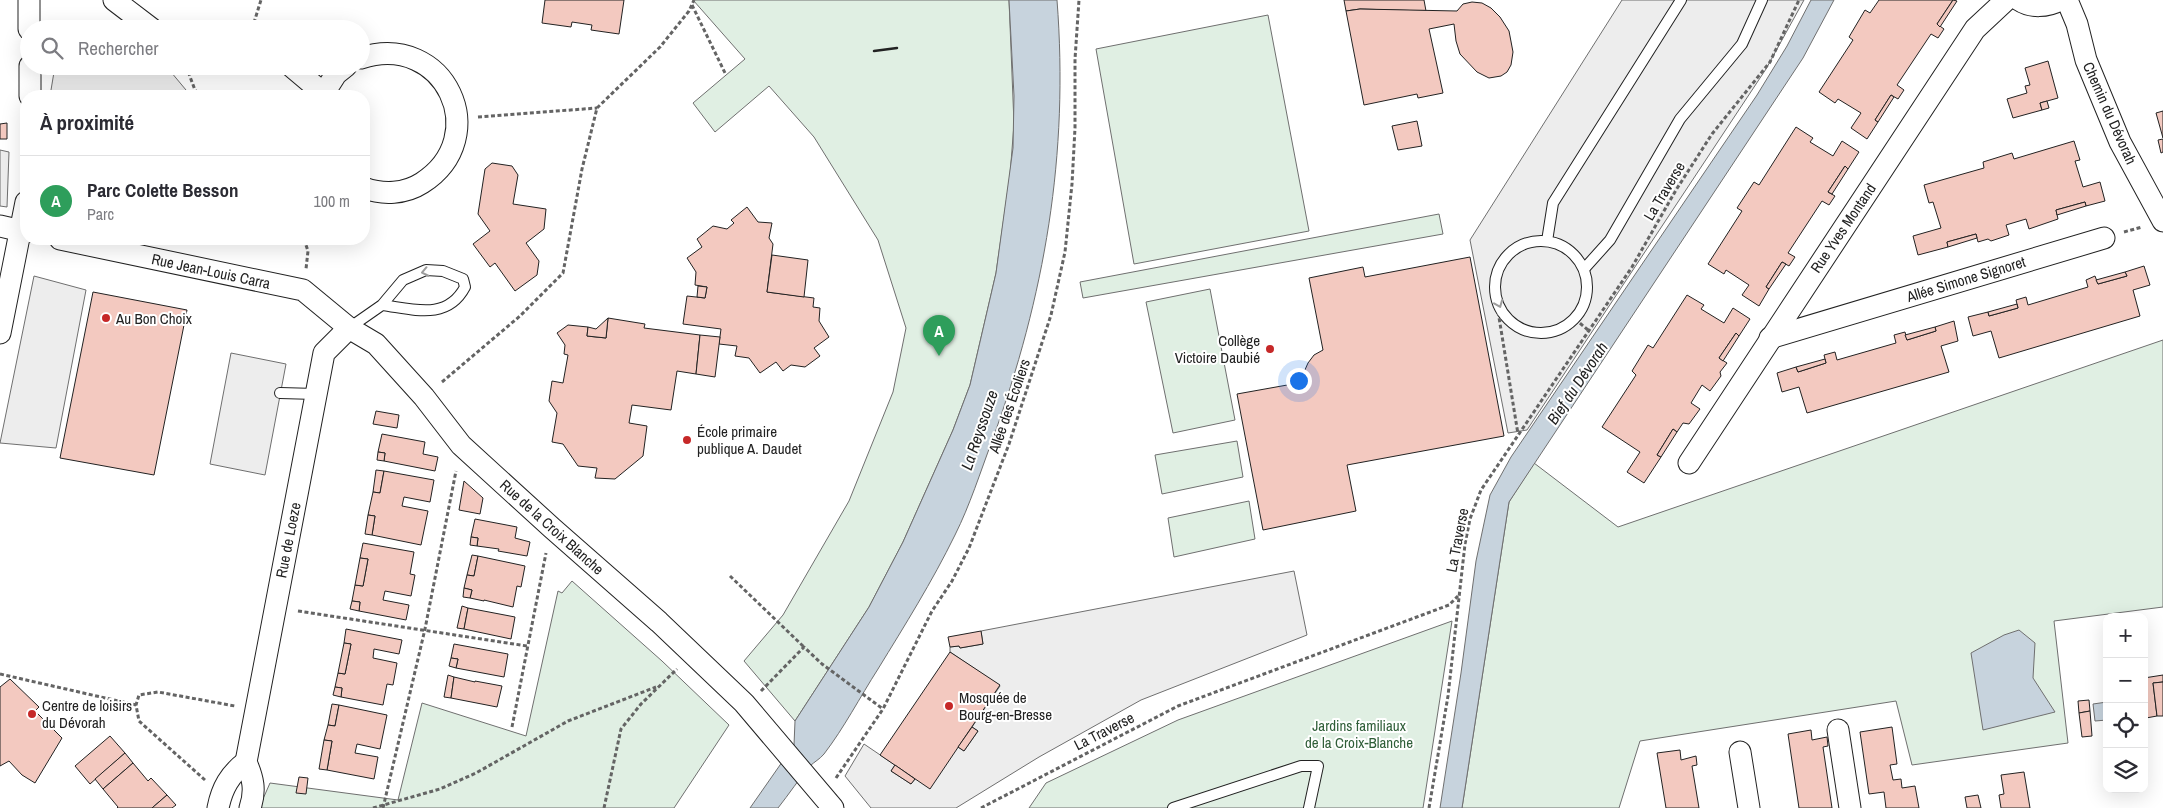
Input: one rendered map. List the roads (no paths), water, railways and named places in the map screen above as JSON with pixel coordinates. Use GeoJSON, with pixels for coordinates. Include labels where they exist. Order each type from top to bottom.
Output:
{"type":"FeatureCollection","features":[{"type":"Feature","properties":{"kind":"street"},"geometry":{"type":"LineString","coordinates":[[29,0],[29,20]]}},
{"type":"Feature","properties":{"kind":"street"},"geometry":{"type":"LineString","coordinates":[[114,0],[140,20]]}},
{"type":"Feature","properties":{"kind":"street","name":"Rue Yves Montand"},"geometry":{"type":"LineString","coordinates":[[1689,463],[1975,29],[2006,0]]}},
{"type":"Feature","properties":{"kind":"street"},"geometry":{"type":"LineString","coordinates":[[2018,0],[2038,6],[2053,4],[2060,0]]}},
{"type":"Feature","properties":{"kind":"street","name":"Chemin du Dévorah"},"geometry":{"type":"LineString","coordinates":[[2067,0],[2078,24],[2086,60],[2155,224]]}},
{"type":"Feature","properties":{"kind":"street"},"geometry":{"type":"LineString","coordinates":[[370,55],[377,53],[400,53],[422,61],[440,76],[452,96],[457,119],[455,140],[447,160],[433,176],[415,187],[395,193],[370,190]]}},
{"type":"Feature","properties":{"kind":"street"},"geometry":{"type":"LineString","coordinates":[[30,75],[30,90]]}},
{"type":"Feature","properties":{"kind":"street"},"geometry":{"type":"LineString","coordinates":[[301,75],[318,90]]}},
{"type":"Feature","properties":{"kind":"street"},"geometry":{"type":"LineString","coordinates":[[326,90],[335,75]]}},
{"type":"Feature","properties":{"kind":"street"},"geometry":{"type":"LineString","coordinates":[[0,333],[16,229]]}},
{"type":"Feature","properties":{"kind":"street","name":"Allée Simone Signoret"},"geometry":{"type":"LineString","coordinates":[[1770,338],[2104,238]]}},
{"type":"Feature","properties":{"kind":"street","name":"Rue Jean-Louis Carra"},"geometry":{"type":"LineString","coordinates":[[89,245],[303,290]]}},
{"type":"Feature","properties":{"kind":"street","name":"Rue de la Croix Blanche"},"geometry":{"type":"LineString","coordinates":[[303,290],[349,328],[376,344],[424,397],[461,445],[659,622],[744,703],[833,808]]}},
{"type":"Feature","properties":{"kind":"street","name":"Rue de Loeze"},"geometry":{"type":"LineString","coordinates":[[250,808],[253,800],[254,781],[246,762],[324,353],[349,328]]}},
{"type":"Feature","properties":{"kind":"street"},"geometry":{"type":"LineString","coordinates":[[1838,730],[1850,808]]}},
{"type":"Feature","properties":{"kind":"street"},"geometry":{"type":"LineString","coordinates":[[1740,752],[1749,808]]}},
{"type":"Feature","properties":{"kind":"street"},"geometry":{"type":"LineString","coordinates":[[220,800],[226,782],[246,762]]}},
{"type":"Feature","properties":{"kind":"lane"},"geometry":{"type":"LineString","coordinates":[[1547,241],[1553,204],[1681,0]]}},
{"type":"Feature","properties":{"kind":"lane"},"geometry":{"type":"LineString","coordinates":[[1584,269],[1610,240],[1680,119],[1742,44],[1762,0]]}},
{"type":"Feature","properties":{"kind":"lane"},"geometry":{"type":"LineString","coordinates":[[1532,241],[1547,241],[1562,246],[1575,255],[1584,269],[1588,283],[1586,299],[1580,313],[1570,324],[1557,331],[1542,334],[1527,332],[1513,324],[1503,313],[1496,299],[1496,277],[1498,269],[1506,256],[1518,246],[1532,241]]}},
{"type":"Feature","properties":{"kind":"lane"},"geometry":{"type":"LineString","coordinates":[[349,328],[382,305],[403,280],[426,270],[443,271],[463,279],[465,287],[459,298],[442,309],[427,311],[382,305]]}},
{"type":"Feature","properties":{"kind":"lane"},"geometry":{"type":"LineString","coordinates":[[280,394],[316,394]]}},
{"type":"Feature","properties":{"kind":"lane"},"geometry":{"type":"LineString","coordinates":[[1173,808],[1301,766],[1318,766],[1309,808]]}},
{"type":"Feature","properties":{"kind":"water","name":"La Reyssouze"},"geometry":{"type":"Polygon","coordinates":[[[1009,0],[1057,0],[1060,57],[1056,169],[1049,224],[1039,278],[1011,386],[975,489],[955,535],[918,603],[845,723],[824,754],[810,766],[778,808],[750,808],[794,745],[795,721],[869,607],[903,542],[953,430],[970,385],[996,273],[1013,148],[1014,96],[1009,0]]]}},
{"type":"Feature","properties":{"kind":"water","name":"Bief du Dévorah"},"geometry":{"type":"Polygon","coordinates":[[[1811,0],[1834,0],[1803,58],[1509,502],[1462,808],[1440,808],[1476,561],[1490,495],[1511,457],[1757,95],[1787,46],[1811,0]]]}},
{"type":"Feature","properties":{"kind":"water"},"geometry":{"type":"Polygon","coordinates":[[[2019,630],[2035,643],[2033,678],[2055,712],[1983,730],[1971,653],[2004,635],[2019,630]]]}},
{"type":"Feature","properties":{"kind":"water"},"geometry":{"type":"Polygon","coordinates":[[[2103,703],[2103,720],[2095,721],[2093,704],[2103,703]]]}},
{"type":"Feature","properties":{"kind":"place","name":"Au Bon Choix"},"geometry":{"type":"Point","coordinates":[106,318]}},
{"type":"Feature","properties":{"kind":"place","name":"Collège Victoire Daubié"},"geometry":{"type":"Point","coordinates":[1270,349]}},
{"type":"Feature","properties":{"kind":"place","name":"Parc Colette Besson"},"geometry":{"type":"Point","coordinates":[939,356]}},
{"type":"Feature","properties":{"kind":"place","name":"École primaire publique A. Daudet"},"geometry":{"type":"Point","coordinates":[687,440]}},
{"type":"Feature","properties":{"kind":"place","name":"Mosquée de Bourg-en-Bresse"},"geometry":{"type":"Point","coordinates":[949,706]}},
{"type":"Feature","properties":{"kind":"place","name":"Centre de loisirs du Dévorah"},"geometry":{"type":"Point","coordinates":[32,714]}},
{"type":"Feature","properties":{"kind":"park label","name":"Jardins familiaux de la Croix-Blanche"},"geometry":{"type":"Point","coordinates":[1359,734]}}]}
